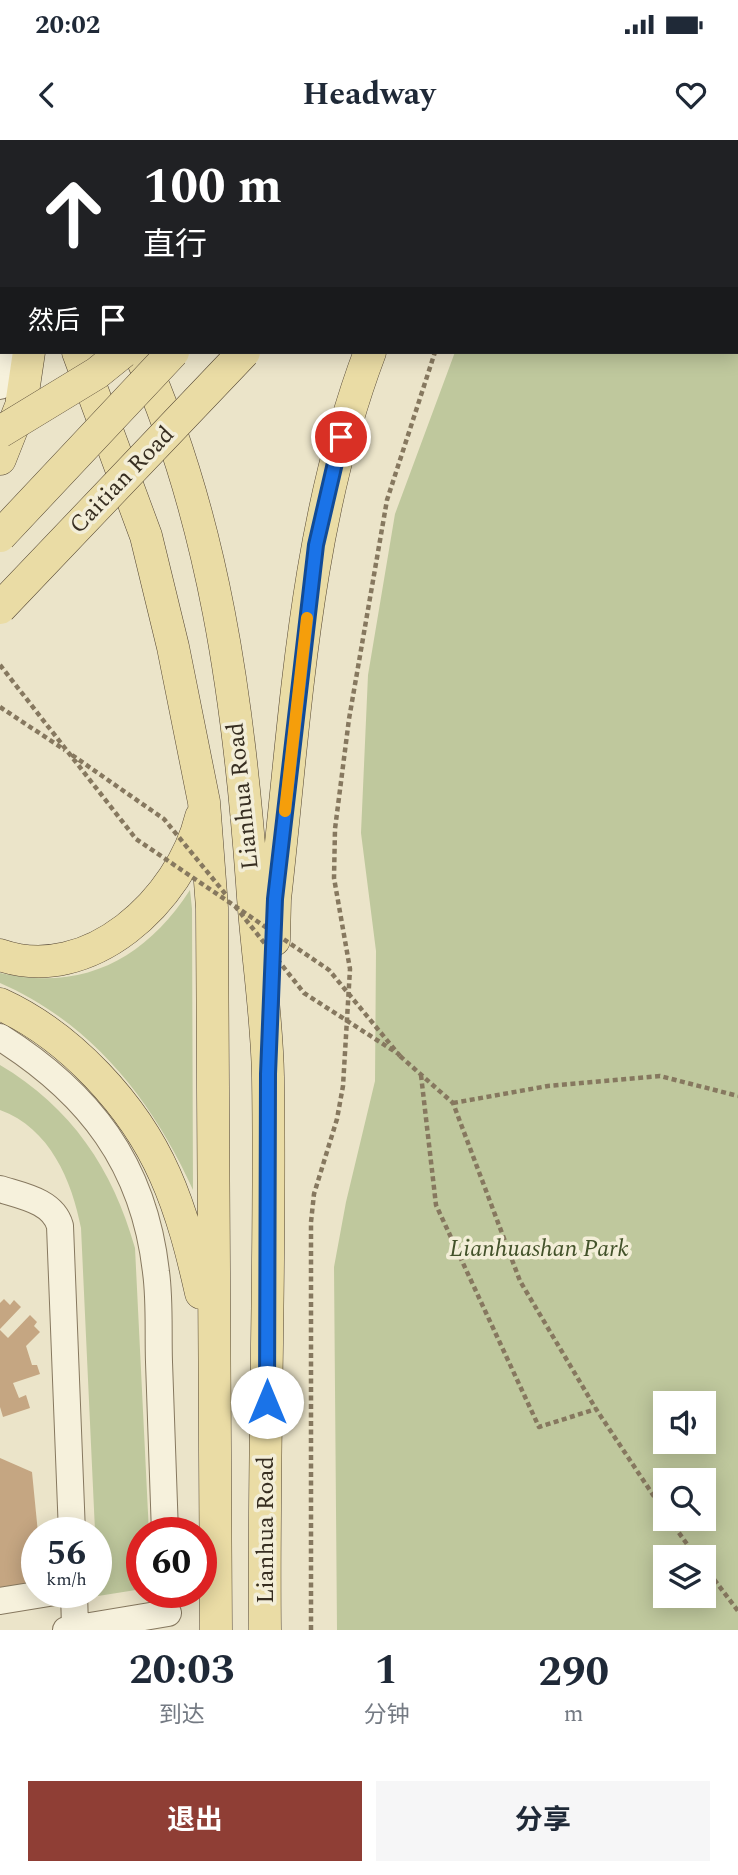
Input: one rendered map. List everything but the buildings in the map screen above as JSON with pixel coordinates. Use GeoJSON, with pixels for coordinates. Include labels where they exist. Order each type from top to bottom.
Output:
{"type":"FeatureCollection","features":[{"type":"Feature","properties":{"kind":"main road"},"geometry":{"type":"LineString","coordinates":[[0,459],[10,441],[21,406],[29,354]]}},
{"type":"Feature","properties":{"kind":"main road","name":"Lianhua Road"},"geometry":{"type":"LineString","coordinates":[[79,354],[146,536],[173,647],[204,802],[212,908],[216,1630]]}},
{"type":"Feature","properties":{"kind":"main road"},"geometry":{"type":"LineString","coordinates":[[0,432],[97,373],[121,354]]}},
{"type":"Feature","properties":{"kind":"main road","name":"Lianhua Road"},"geometry":{"type":"LineString","coordinates":[[140,354],[157,392],[180,458],[197,521],[230,678],[245,783],[268,1074],[265,1630]]}},
{"type":"Feature","properties":{"kind":"main road","name":"Caitian Road"},"geometry":{"type":"LineString","coordinates":[[0,536],[171,354]]}},
{"type":"Feature","properties":{"kind":"main road","name":"Caitian Road"},"geometry":{"type":"LineString","coordinates":[[0,608],[242,354]]}},
{"type":"Feature","properties":{"kind":"main road"},"geometry":{"type":"LineString","coordinates":[[268,1074],[275,899],[316,545],[329,478],[369,354]]}},
{"type":"Feature","properties":{"kind":"main road"},"geometry":{"type":"LineString","coordinates":[[0,956],[31,963],[63,960],[90,951],[113,937],[152,904],[184,863],[195,837],[204,802]]}},
{"type":"Feature","properties":{"kind":"main road"},"geometry":{"type":"LineString","coordinates":[[0,1004],[47,1032],[82,1062],[138,1126],[164,1172],[183,1218],[214,1353]]}},
{"type":"Feature","properties":{"kind":"street"},"geometry":{"type":"LineString","coordinates":[[0,386],[4,354]]}},
{"type":"Feature","properties":{"kind":"street"},"geometry":{"type":"LineString","coordinates":[[0,1037],[48,1069],[96,1118],[125,1164],[147,1225],[156,1272],[164,1517]]}},
{"type":"Feature","properties":{"kind":"street"},"geometry":{"type":"LineString","coordinates":[[0,1189],[39,1202],[57,1217],[60,1226],[71,1517]]}},
{"type":"Feature","properties":{"kind":"street"},"geometry":{"type":"LineString","coordinates":[[0,1601],[21,1598]]}},
{"type":"Feature","properties":{"kind":"street"},"geometry":{"type":"LineString","coordinates":[[73,1608],[71,1629],[168,1612]]}},
{"type":"Feature","properties":{"kind":"path"},"geometry":{"type":"LineString","coordinates":[[311,1630],[311,1222],[314,1194],[337,1119],[343,1087],[350,969],[334,878],[335,828],[364,620],[387,500],[434,354]]}},
{"type":"Feature","properties":{"kind":"path"},"geometry":{"type":"LineString","coordinates":[[0,665],[136,839],[330,970],[400,1056]]}},
{"type":"Feature","properties":{"kind":"path"},"geometry":{"type":"LineString","coordinates":[[0,707],[164,819],[304,993],[400,1056],[453,1102],[520,1281],[596,1409],[653,1495]]}},
{"type":"Feature","properties":{"kind":"path"},"geometry":{"type":"LineString","coordinates":[[421,1074],[436,1205],[538,1427],[596,1409]]}},
{"type":"Feature","properties":{"kind":"path"},"geometry":{"type":"LineString","coordinates":[[453,1102],[548,1086],[660,1076],[738,1096]]}},
{"type":"Feature","properties":{"kind":"path"},"geometry":{"type":"LineString","coordinates":[[716,1582],[738,1612]]}},
{"type":"Feature","properties":{"kind":"green space","name":"Lianhuashan Park"},"geometry":{"type":"Polygon","coordinates":[[[454,354],[738,354],[738,1630],[337,1630],[334,1267],[346,1202],[375,1081],[376,951],[361,833],[368,675],[395,514],[454,354]]]}},
{"type":"Feature","properties":{"kind":"green space"},"geometry":{"type":"Polygon","coordinates":[[[190,890],[193,1190],[159,1126],[116,1068],[63,1020],[0,983],[0,973],[30,978],[58,978],[85,973],[109,964],[132,952],[153,935],[190,890]]]}},
{"type":"Feature","properties":{"kind":"green space"},"geometry":{"type":"Polygon","coordinates":[[[0,1065],[48,1100],[86,1143],[115,1192],[135,1248],[148,1517],[126,1517],[126,1592],[112,1594],[112,1517],[94,1517],[81,1228],[77,1210],[65,1175],[45,1143],[17,1118],[0,1110],[0,1065]]]}},
{"type":"Feature","properties":{"kind":"slow traffic"},"geometry":{"type":"LineString","coordinates":[[285,811],[307,618]]}},
{"type":"Feature","properties":{"kind":"route"},"geometry":{"type":"LineString","coordinates":[[267,1402],[268,1074],[275,899],[316,545],[329,478],[341,437]]}}]}
